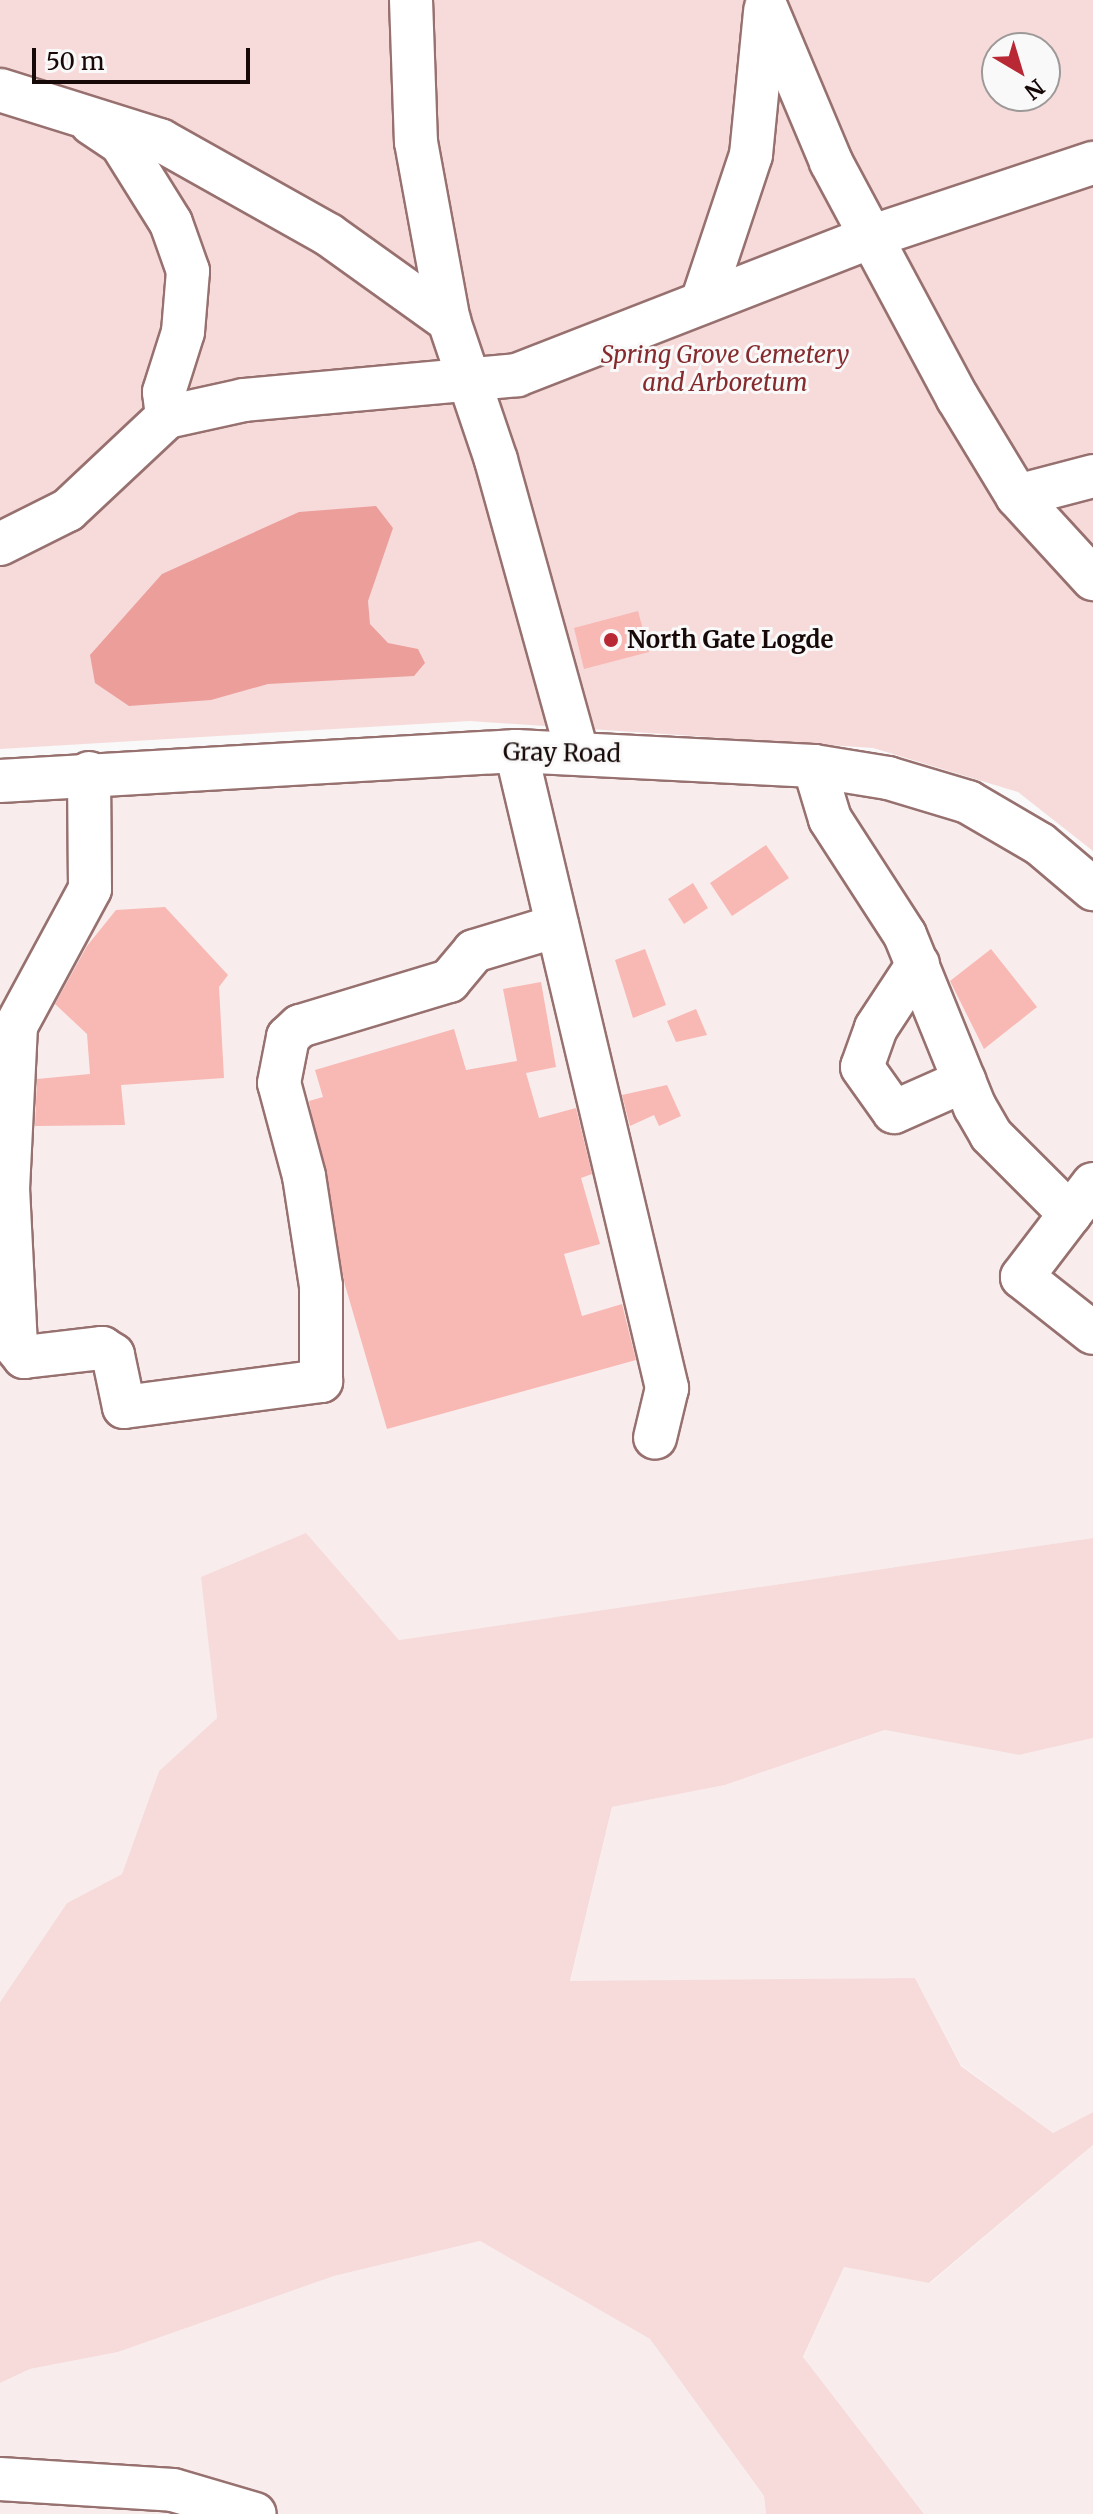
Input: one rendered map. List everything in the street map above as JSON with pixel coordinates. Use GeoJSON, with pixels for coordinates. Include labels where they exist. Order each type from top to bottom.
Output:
{"type":"FeatureCollection","features":[{"type":"Feature","properties":{"kind":"street"},"geometry":{"type":"LineString","coordinates":[[411,0],[416,142],[449,321],[577,752]]}},
{"type":"Feature","properties":{"kind":"street"},"geometry":{"type":"LineString","coordinates":[[766,3],[831,162],[1017,496],[1093,579]]}},
{"type":"Feature","properties":{"kind":"street"},"geometry":{"type":"LineString","coordinates":[[703,299],[751,155],[766,3]]}},
{"type":"Feature","properties":{"kind":"street"},"geometry":{"type":"LineString","coordinates":[[0,90],[68,107],[173,147],[329,235],[449,321]]}},
{"type":"Feature","properties":{"kind":"street"},"geometry":{"type":"LineString","coordinates":[[68,107],[121,143],[171,223],[188,271],[183,332],[164,392],[167,417]]}},
{"type":"Feature","properties":{"kind":"street"},"geometry":{"type":"LineString","coordinates":[[0,544],[68,510],[167,417],[244,400],[470,385],[517,375],[703,299],[873,236],[1093,163]]}},
{"type":"Feature","properties":{"kind":"street"},"geometry":{"type":"LineString","coordinates":[[1017,496],[1093,476]]}},
{"type":"Feature","properties":{"kind":"street"},"geometry":{"type":"LineString","coordinates":[[516,751],[667,1388],[655,1438]]}},
{"type":"Feature","properties":{"kind":"street","name":"Gray Road"},"geometry":{"type":"LineString","coordinates":[[0,781],[89,773],[516,751],[814,766],[888,778],[968,802],[1028,836],[1093,889]]}},
{"type":"Feature","properties":{"kind":"street"},"geometry":{"type":"LineString","coordinates":[[814,766],[830,819],[918,964],[964,1081],[991,1135],[1082,1199],[1022,1277],[1093,1333]]}},
{"type":"Feature","properties":{"kind":"street"},"geometry":{"type":"LineString","coordinates":[[89,773],[90,889],[16,1026],[8,1188],[16,1347],[24,1357],[102,1348],[113,1355],[124,1407],[321,1381],[321,1286],[304,1176],[279,1083],[288,1037],[300,1026],[449,981],[474,951],[557,926]]}},
{"type":"Feature","properties":{"kind":"street"},"geometry":{"type":"LineString","coordinates":[[918,964],[876,1028],[862,1067],[894,1112],[964,1081]]}},
{"type":"Feature","properties":{"kind":"street"},"geometry":{"type":"LineString","coordinates":[[0,2479],[173,2490],[255,2514]]}},
{"type":"Feature","properties":{"kind":"shaded area"},"geometry":{"type":"Polygon","coordinates":[[[376,506],[393,528],[368,601],[370,624],[388,643],[418,649],[425,663],[414,676],[268,684],[211,700],[129,706],[95,683],[90,655],[162,574],[299,512],[376,506]]]}},
{"type":"Feature","properties":{"kind":"shaded area"},"geometry":{"type":"Polygon","coordinates":[[[143,768],[888,778],[1093,889],[1093,1538],[399,1640],[306,1534],[202,1577],[217,1718],[159,1771],[122,1874],[67,1903],[0,2002],[0,781],[143,768]]]}},
{"type":"Feature","properties":{"kind":"shaded area"},"geometry":{"type":"Polygon","coordinates":[[[886,1730],[1019,1755],[1093,1738],[1093,2112],[1053,2133],[961,2065],[915,1978],[570,1982],[612,1807],[725,1785],[886,1730]]]}},
{"type":"Feature","properties":{"kind":"shaded area"},"geometry":{"type":"Polygon","coordinates":[[[1093,2145],[1093,2514],[924,2514],[803,2358],[844,2267],[930,2283],[1093,2145]]]}},
{"type":"Feature","properties":{"kind":"shaded area"},"geometry":{"type":"Polygon","coordinates":[[[480,2241],[650,2339],[764,2496],[766,2514],[0,2514],[0,2383],[30,2369],[118,2352],[334,2276],[480,2241]]]}},
{"type":"Feature","properties":{"kind":"green space","name":"Spring Grove Cemetery and Arboretum"},"geometry":{"type":"Polygon","coordinates":[[[0,0],[1093,0],[1093,851],[1018,792],[873,748],[470,721],[0,749],[0,0]]]}},
{"type":"Feature","properties":{"kind":"green space"},"geometry":{"type":"Polygon","coordinates":[[[306,1533],[399,1640],[1093,1538],[1093,1738],[1019,1755],[885,1730],[725,1785],[612,1807],[570,1981],[915,1978],[961,2066],[1053,2133],[1093,2112],[1093,2145],[929,2283],[844,2267],[803,2357],[924,2514],[766,2514],[764,2496],[650,2339],[480,2241],[334,2276],[118,2352],[30,2369],[0,2383],[0,2002],[67,1903],[122,1874],[159,1771],[217,1718],[201,1577],[306,1533]]]}},
{"type":"Feature","properties":{"kind":"building","name":"North Gate Logde"},"geometry":{"type":"Polygon","coordinates":[[[638,611],[649,652],[584,669],[574,628],[638,611]]]}},
{"type":"Feature","properties":{"kind":"building"},"geometry":{"type":"Polygon","coordinates":[[[766,845],[789,878],[732,916],[710,883],[766,845]]]}},
{"type":"Feature","properties":{"kind":"building"},"geometry":{"type":"Polygon","coordinates":[[[693,883],[708,908],[684,924],[668,899],[693,883]]]}},
{"type":"Feature","properties":{"kind":"building"},"geometry":{"type":"Polygon","coordinates":[[[165,907],[228,975],[219,987],[224,1078],[121,1085],[125,1125],[35,1126],[37,1079],[90,1074],[87,1034],[55,1004],[87,946],[116,910],[165,907]]]}},
{"type":"Feature","properties":{"kind":"building"},"geometry":{"type":"Polygon","coordinates":[[[645,949],[666,1005],[633,1018],[615,960],[645,949]]]}},
{"type":"Feature","properties":{"kind":"building"},"geometry":{"type":"Polygon","coordinates":[[[991,949],[1037,1007],[984,1049],[950,981],[991,949]]]}},
{"type":"Feature","properties":{"kind":"building"},"geometry":{"type":"Polygon","coordinates":[[[541,982],[556,1067],[526,1073],[539,1118],[576,1108],[592,1174],[581,1178],[600,1244],[564,1254],[582,1316],[622,1304],[636,1360],[387,1429],[345,1285],[309,1101],[323,1097],[315,1070],[454,1029],[466,1070],[517,1061],[503,989],[541,982]]]}},
{"type":"Feature","properties":{"kind":"building"},"geometry":{"type":"Polygon","coordinates":[[[696,1009],[707,1035],[676,1042],[667,1021],[696,1009]]]}},
{"type":"Feature","properties":{"kind":"building"},"geometry":{"type":"Polygon","coordinates":[[[667,1085],[681,1116],[659,1126],[654,1115],[630,1126],[622,1095],[667,1085]]]}},
{"type":"Feature","properties":{"kind":"place","name":"North Gate Logde"},"geometry":{"type":"Point","coordinates":[611,640]}}]}
